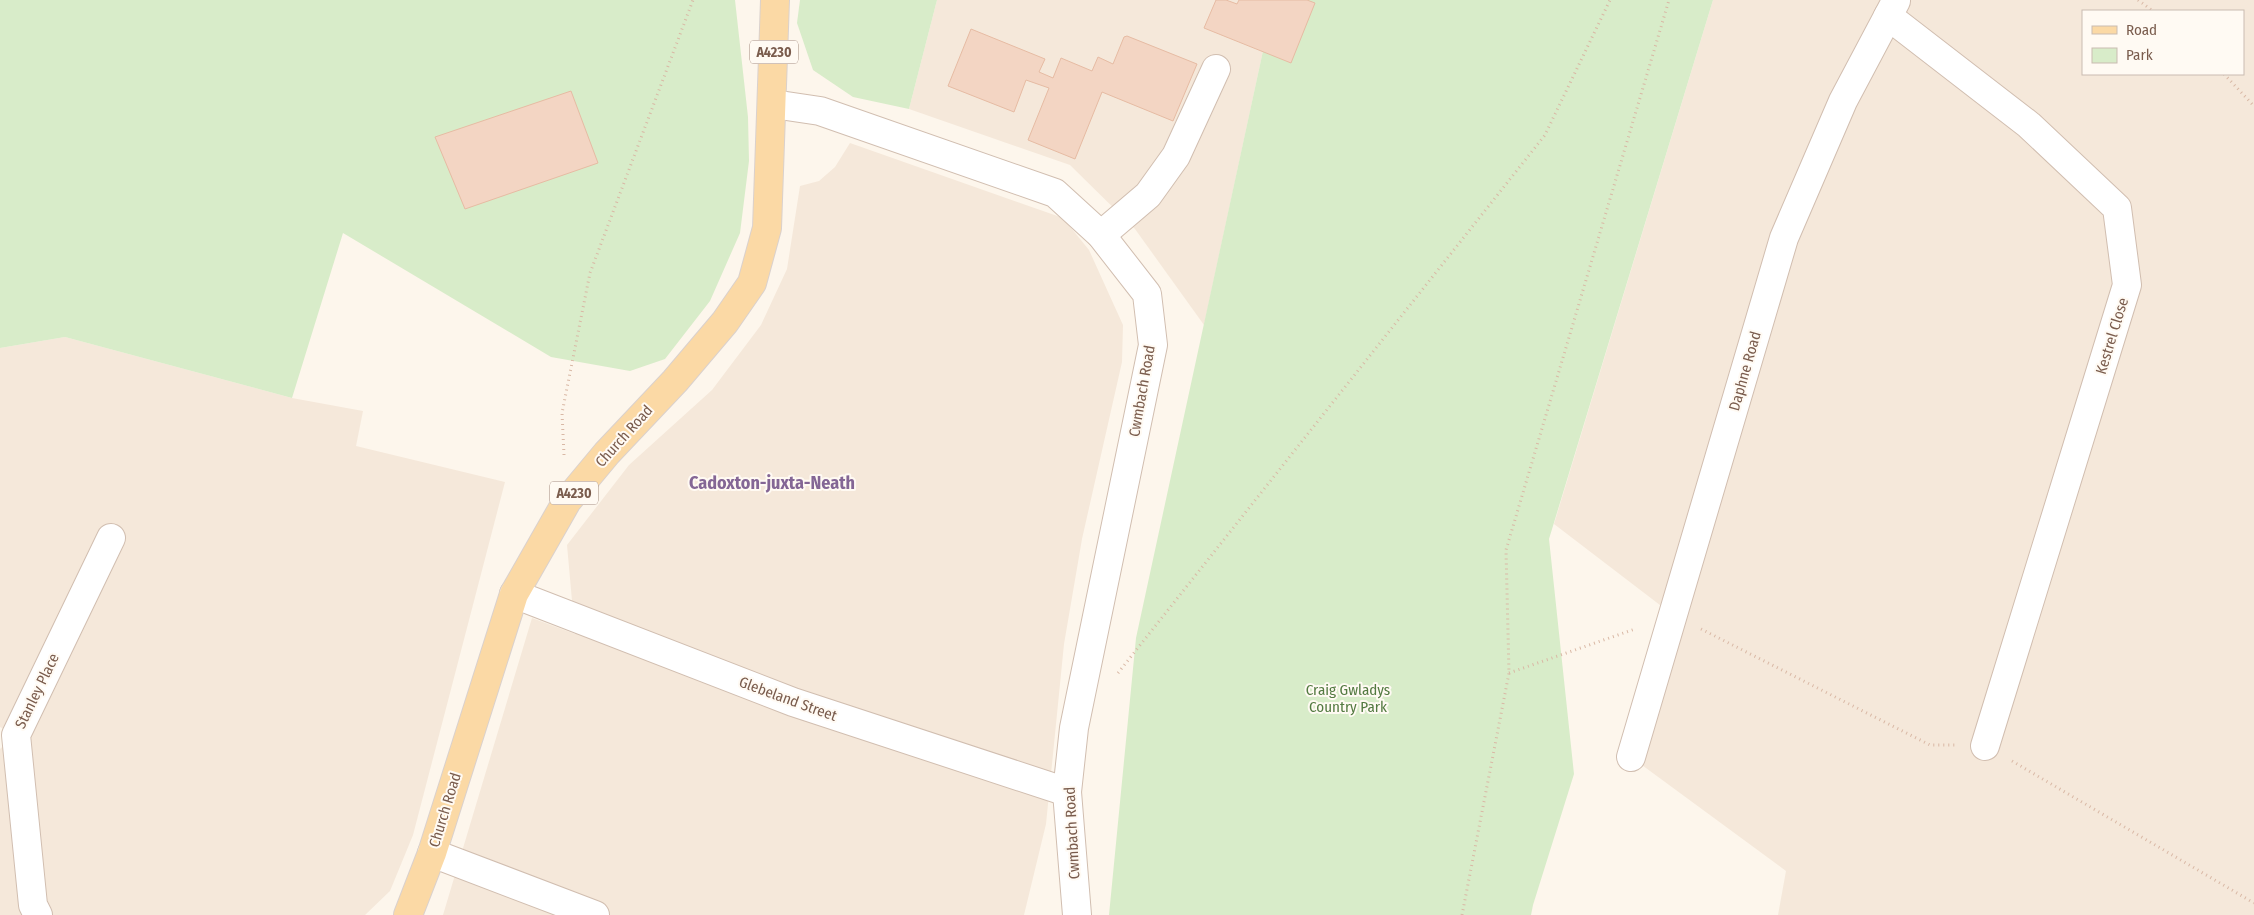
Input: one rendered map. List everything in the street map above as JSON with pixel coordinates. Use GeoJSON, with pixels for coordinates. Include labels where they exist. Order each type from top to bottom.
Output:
{"type":"FeatureCollection","features":[{"type":"Feature","properties":{"kind":"main road","name":"A4230"},"geometry":{"type":"LineString","coordinates":[[773,104],[775,0]]}},
{"type":"Feature","properties":{"kind":"main road","name":"Church Road"},"geometry":{"type":"LineString","coordinates":[[408,915],[432,853],[514,594],[567,501],[607,453],[675,380],[725,322],[752,283],[767,228],[773,104]]}},
{"type":"Feature","properties":{"kind":"street","name":"Daphne Road"},"geometry":{"type":"LineString","coordinates":[[1631,757],[1784,238],[1843,101],[1892,8]]}},
{"type":"Feature","properties":{"kind":"street","name":"Kestrel Close"},"geometry":{"type":"LineString","coordinates":[[1892,8],[2029,125],[2117,208],[2125,266],[2127,285],[1985,746]]}},
{"type":"Feature","properties":{"kind":"street"},"geometry":{"type":"LineString","coordinates":[[1101,235],[1148,196],[1176,156],[1216,68]]}},
{"type":"Feature","properties":{"kind":"street","name":"Cwmbach Road"},"geometry":{"type":"LineString","coordinates":[[773,104],[820,111],[1055,193],[1101,235],[1147,294],[1153,345],[1074,728],[1067,792],[1072,910]]}},
{"type":"Feature","properties":{"kind":"street","name":"Stanley Place"},"geometry":{"type":"LineString","coordinates":[[38,915],[33,905],[8,730],[111,538]]}},
{"type":"Feature","properties":{"kind":"street","name":"Glebeland Street"},"geometry":{"type":"LineString","coordinates":[[514,594],[793,702],[1067,792]]}},
{"type":"Feature","properties":{"kind":"street"},"geometry":{"type":"LineString","coordinates":[[432,853],[595,915]]}},
{"type":"Feature","properties":{"kind":"path"},"geometry":{"type":"LineString","coordinates":[[567,501],[562,413],[590,273],[692,0]]}},
{"type":"Feature","properties":{"kind":"path"},"geometry":{"type":"LineString","coordinates":[[1118,674],[1545,135],[1610,0]]}},
{"type":"Feature","properties":{"kind":"path"},"geometry":{"type":"LineString","coordinates":[[1462,915],[1509,673],[1506,550],[1669,0]]}},
{"type":"Feature","properties":{"kind":"path"},"geometry":{"type":"LineString","coordinates":[[2138,0],[2152,10]]}},
{"type":"Feature","properties":{"kind":"path"},"geometry":{"type":"LineString","coordinates":[[2225,75],[2254,106]]}},
{"type":"Feature","properties":{"kind":"path"},"geometry":{"type":"LineString","coordinates":[[1509,673],[1673,615],[1930,745],[1985,746],[2254,903]]}},
{"type":"Feature","properties":{"kind":"shaded area"},"geometry":{"type":"Polygon","coordinates":[[[937,0],[1274,0],[1204,325],[1135,229],[1070,165],[909,109],[937,0]]]}},
{"type":"Feature","properties":{"kind":"shaded area"},"geometry":{"type":"Polygon","coordinates":[[[1713,0],[2254,0],[2254,915],[1778,915],[1786,871],[1631,757],[1673,615],[1554,524],[1713,0]]]}},
{"type":"Feature","properties":{"kind":"shaded area"},"geometry":{"type":"Polygon","coordinates":[[[850,143],[1063,218],[1089,250],[1123,325],[1122,362],[1082,539],[1064,644],[1046,824],[1024,915],[443,915],[532,618],[575,634],[567,545],[629,465],[712,390],[761,325],[787,269],[800,186],[819,181],[835,167],[850,143]]]}},
{"type":"Feature","properties":{"kind":"shaded area"},"geometry":{"type":"Polygon","coordinates":[[[65,337],[292,398],[363,411],[356,446],[505,482],[413,835],[390,891],[365,915],[0,915],[0,749],[15,735],[0,727],[0,348],[65,337]]]}},
{"type":"Feature","properties":{"kind":"green space"},"geometry":{"type":"Polygon","coordinates":[[[0,0],[735,0],[748,117],[749,161],[740,233],[710,301],[665,359],[630,371],[551,357],[343,233],[292,398],[65,337],[0,348],[0,0]]]}},
{"type":"Feature","properties":{"kind":"green space"},"geometry":{"type":"Polygon","coordinates":[[[800,0],[937,0],[909,109],[853,97],[813,70],[797,23],[800,0]]]}},
{"type":"Feature","properties":{"kind":"green space","name":"Craig Gwladys Country Park"},"geometry":{"type":"Polygon","coordinates":[[[1274,0],[1713,0],[1549,539],[1574,774],[1531,915],[1109,915],[1136,638],[1274,0]]]}},
{"type":"Feature","properties":{"kind":"building"},"geometry":{"type":"Polygon","coordinates":[[[1216,0],[1226,0],[1237,4],[1239,0],[1307,0],[1315,3],[1291,63],[1204,28],[1216,0]]]}},
{"type":"Feature","properties":{"kind":"building"},"geometry":{"type":"Polygon","coordinates":[[[971,29],[1045,59],[1039,72],[1053,78],[1061,58],[1092,71],[1098,57],[1113,64],[1124,37],[1127,36],[1197,64],[1173,121],[1102,92],[1075,159],[1028,140],[1049,88],[1026,80],[1014,112],[948,86],[971,29]]]}},
{"type":"Feature","properties":{"kind":"building"},"geometry":{"type":"Polygon","coordinates":[[[571,91],[598,163],[465,209],[435,137],[571,91]]]}},
{"type":"Feature","properties":{"kind":"district","name":"Cadoxton-juxta-Neath"},"geometry":{"type":"Point","coordinates":[772,483]}}]}
